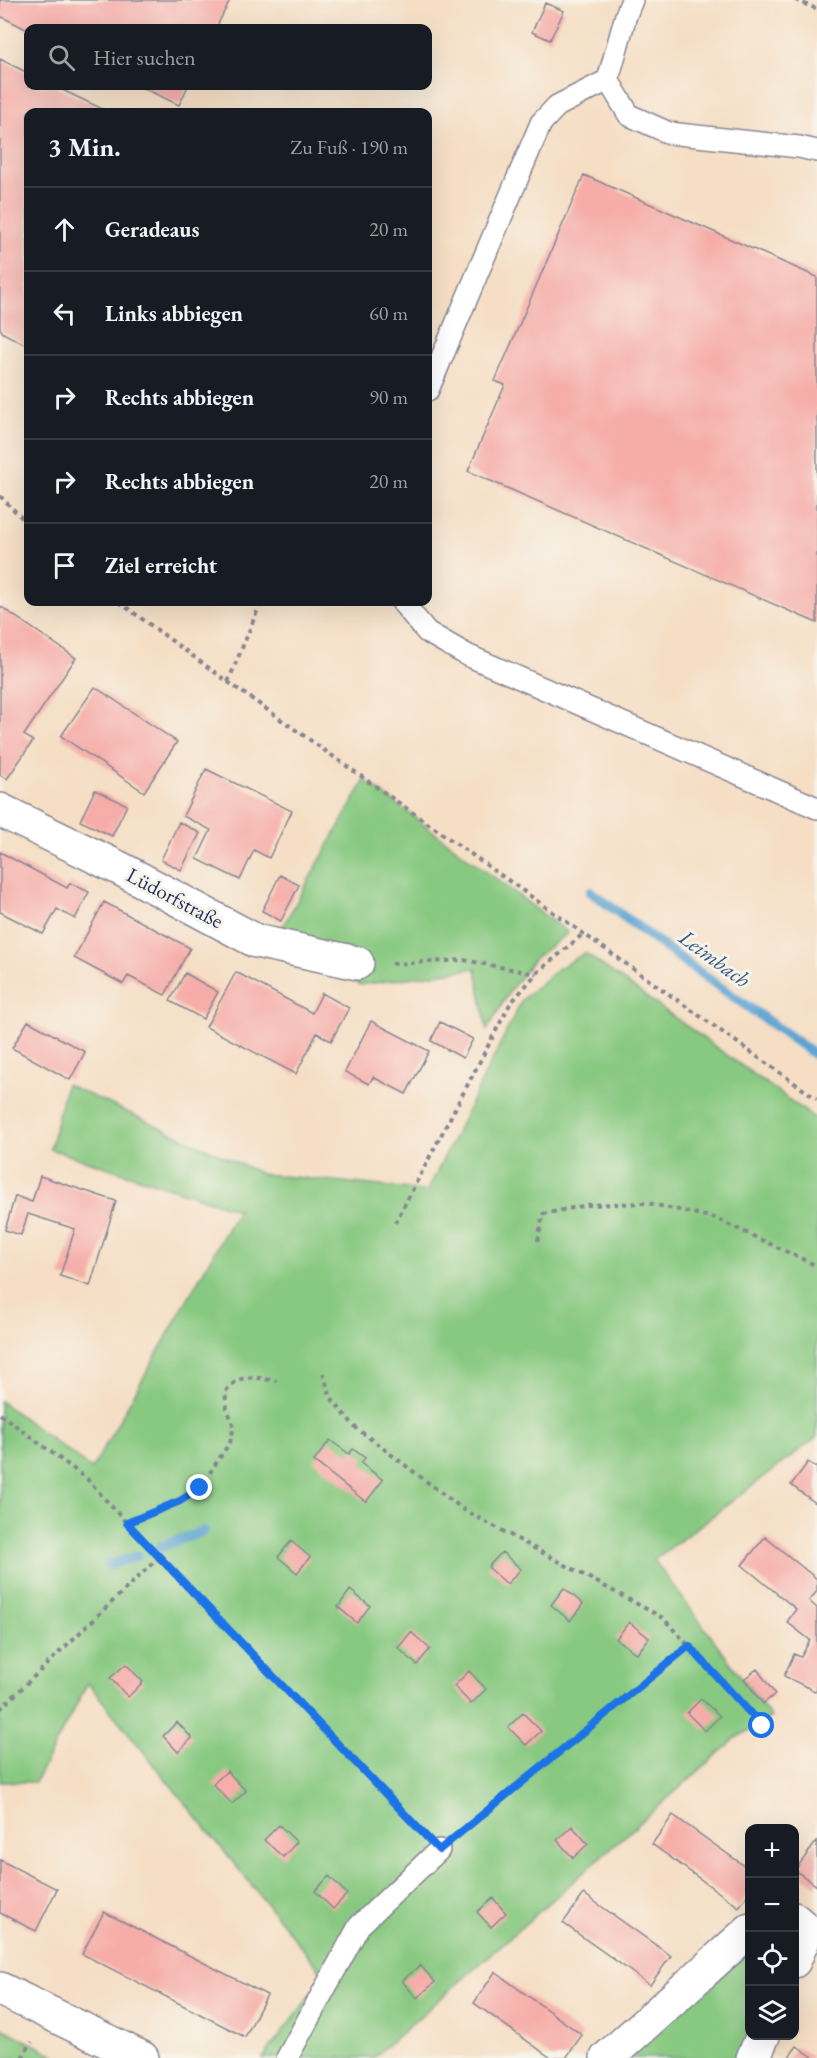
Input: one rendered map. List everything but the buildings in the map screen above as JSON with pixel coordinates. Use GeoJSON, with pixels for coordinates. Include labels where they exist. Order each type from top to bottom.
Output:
{"type":"FeatureCollection","features":[{"type":"Feature","properties":{"kind":"street","name":"Lüdorfstraße"},"geometry":{"type":"LineString","coordinates":[[0,810],[121,869],[256,940],[357,963]]}},
{"type":"Feature","properties":{"kind":"street"},"geometry":{"type":"LineString","coordinates":[[799,1923],[807,1930],[799,1950]]}},
{"type":"Feature","properties":{"kind":"street"},"geometry":{"type":"LineString","coordinates":[[607,2058],[748,1932]]}},
{"type":"Feature","properties":{"kind":"street"},"geometry":{"type":"LineString","coordinates":[[0,1989],[142,2058]]}},
{"type":"Feature","properties":{"kind":"street"},"geometry":{"type":"LineString","coordinates":[[753,2058],[761,2040]]}},
{"type":"Feature","properties":{"kind":"lane"},"geometry":{"type":"LineString","coordinates":[[632,0],[608,80],[629,115],[669,134],[799,147],[817,151]]}},
{"type":"Feature","properties":{"kind":"lane"},"geometry":{"type":"LineString","coordinates":[[432,381],[541,123],[557,106],[608,80]]}},
{"type":"Feature","properties":{"kind":"lane"},"geometry":{"type":"LineString","coordinates":[[405,606],[427,632],[467,655],[817,808]]}},
{"type":"Feature","properties":{"kind":"lane"},"geometry":{"type":"LineString","coordinates":[[286,2058],[359,1926],[439,1850]]}},
{"type":"Feature","properties":{"kind":"path"},"geometry":{"type":"LineString","coordinates":[[795,0],[817,9]]}},
{"type":"Feature","properties":{"kind":"path"},"geometry":{"type":"LineString","coordinates":[[0,496],[24,520]]}},
{"type":"Feature","properties":{"kind":"path"},"geometry":{"type":"LineString","coordinates":[[124,606],[228,682],[817,1099]]}},
{"type":"Feature","properties":{"kind":"path"},"geometry":{"type":"LineString","coordinates":[[228,682],[259,606]]}},
{"type":"Feature","properties":{"kind":"path"},"geometry":{"type":"LineString","coordinates":[[395,1222],[510,1004],[536,974],[583,934]]}},
{"type":"Feature","properties":{"kind":"path"},"geometry":{"type":"LineString","coordinates":[[357,963],[386,965],[464,960],[536,974]]}},
{"type":"Feature","properties":{"kind":"path"},"geometry":{"type":"LineString","coordinates":[[538,1241],[543,1214],[587,1205],[647,1203],[715,1218],[817,1266]]}},
{"type":"Feature","properties":{"kind":"path"},"geometry":{"type":"LineString","coordinates":[[323,1373],[331,1398],[355,1427],[464,1510],[663,1618],[762,1726]]}},
{"type":"Feature","properties":{"kind":"path"},"geometry":{"type":"LineString","coordinates":[[127,1523],[180,1501],[200,1488],[230,1442],[234,1426],[227,1408],[225,1392],[232,1383],[247,1376],[278,1381]]}},
{"type":"Feature","properties":{"kind":"path"},"geometry":{"type":"LineString","coordinates":[[0,1414],[87,1479],[158,1558],[439,1850],[689,1646]]}},
{"type":"Feature","properties":{"kind":"path"},"geometry":{"type":"LineString","coordinates":[[0,1709],[158,1558]]}},
{"type":"Feature","properties":{"kind":"green space"},"geometry":{"type":"Polygon","coordinates":[[[365,780],[568,933],[534,959],[509,992],[487,1030],[476,968],[360,985],[279,933],[365,780]]]}},
{"type":"Feature","properties":{"kind":"green space"},"geometry":{"type":"Polygon","coordinates":[[[585,953],[817,1120],[817,1437],[654,1560],[771,1717],[736,1738],[373,2058],[263,2058],[325,1976],[88,1683],[35,1782],[0,1782],[0,1401],[92,1469],[238,1210],[50,1149],[66,1084],[262,1174],[427,1192],[522,1000],[556,970],[585,953]]]}},
{"type":"Feature","properties":{"kind":"green space"},"geometry":{"type":"Polygon","coordinates":[[[745,1953],[745,2040],[749,2040],[743,2058],[626,2058],[745,1953]]]}},
{"type":"Feature","properties":{"kind":"green space"},"geometry":{"type":"Polygon","coordinates":[[[0,2027],[60,2058],[0,2058],[0,2027]]]}},
{"type":"Feature","properties":{"kind":"waterway","name":"Leimbach"},"geometry":{"type":"LineString","coordinates":[[591,892],[817,1056]]}},
{"type":"Feature","properties":{"kind":"waterway"},"geometry":{"type":"LineString","coordinates":[[160,1547],[204,1531]]}},
{"type":"Feature","properties":{"kind":"waterway"},"geometry":{"type":"LineString","coordinates":[[109,1565],[137,1556]]}},
{"type":"Feature","properties":{"kind":"route"},"geometry":{"type":"LineString","coordinates":[[200,1488],[180,1501],[127,1523],[439,1850],[689,1646],[762,1726]]}}]}
